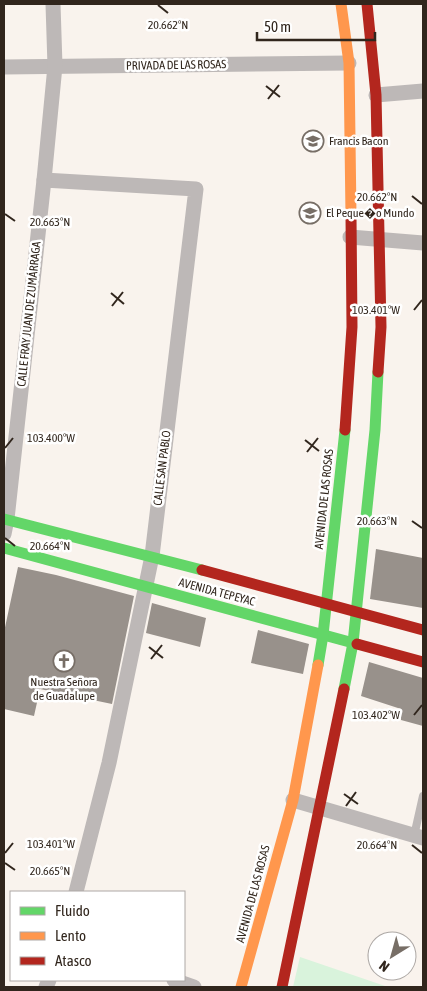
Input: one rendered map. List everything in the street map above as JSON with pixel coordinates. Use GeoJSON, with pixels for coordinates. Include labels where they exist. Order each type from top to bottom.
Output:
{"type":"FeatureCollection","features":[{"type":"Feature","properties":{"kind":"street","name":"CALLE FRAY JUAN DE ZUMÁRRAGA"},"geometry":{"type":"LineString","coordinates":[[5,524],[55,66],[53,4]]}},
{"type":"Feature","properties":{"kind":"street","name":"AVENIDA DE LAS ROSAS"},"geometry":{"type":"LineString","coordinates":[[242,987],[293,800],[323,635],[345,426],[352,327],[349,63],[341,4]]}},
{"type":"Feature","properties":{"kind":"street"},"geometry":{"type":"LineString","coordinates":[[282,987],[354,643],[374,430],[381,326],[376,95],[366,4]]}},
{"type":"Feature","properties":{"kind":"street","name":"PRIVADA DE LAS ROSAS"},"geometry":{"type":"LineString","coordinates":[[4,67],[349,63]]}},
{"type":"Feature","properties":{"kind":"street"},"geometry":{"type":"LineString","coordinates":[[376,95],[423,91]]}},
{"type":"Feature","properties":{"kind":"street","name":"CALLE SAN PABLO"},"geometry":{"type":"LineString","coordinates":[[44,180],[196,190],[152,556],[109,763],[76,891]]}},
{"type":"Feature","properties":{"kind":"street"},"geometry":{"type":"LineString","coordinates":[[350,237],[423,243]]}},
{"type":"Feature","properties":{"kind":"street","name":"AVENIDA TEPEYAC"},"geometry":{"type":"LineString","coordinates":[[5,524],[152,556],[423,630]]}},
{"type":"Feature","properties":{"kind":"street","name":"AVENIDA TEPEYAC"},"geometry":{"type":"LineString","coordinates":[[4,548],[423,662]]}},
{"type":"Feature","properties":{"kind":"street"},"geometry":{"type":"LineString","coordinates":[[293,800],[419,837]]}},
{"type":"Feature","properties":{"kind":"street"},"geometry":{"type":"LineString","coordinates":[[177,981],[194,987]]}},
{"type":"Feature","properties":{"kind":"lane"},"geometry":{"type":"LineString","coordinates":[[419,837],[423,796]]}},
{"type":"Feature","properties":{"kind":"green space"},"geometry":{"type":"Polygon","coordinates":[[[300,957],[388,987],[293,987],[300,957]]]}},
{"type":"Feature","properties":{"kind":"building"},"geometry":{"type":"Polygon","coordinates":[[[376,549],[423,558],[423,608],[370,599],[376,549]]]}},
{"type":"Feature","properties":{"kind":"building","name":"Nuestra Señora de Guadalupe"},"geometry":{"type":"Polygon","coordinates":[[[18,567],[134,596],[112,704],[40,689],[34,716],[4,709],[4,632],[18,567]]]}},
{"type":"Feature","properties":{"kind":"building"},"geometry":{"type":"Polygon","coordinates":[[[152,603],[206,618],[200,647],[146,633],[152,603]]]}},
{"type":"Feature","properties":{"kind":"building"},"geometry":{"type":"Polygon","coordinates":[[[258,630],[309,644],[303,674],[251,663],[258,630]]]}},
{"type":"Feature","properties":{"kind":"building"},"geometry":{"type":"Polygon","coordinates":[[[369,662],[423,678],[423,726],[401,720],[401,709],[361,696],[369,662]]]}},
{"type":"Feature","properties":{"kind":"traffic: fast"},"geometry":{"type":"LineString","coordinates":[[344,689],[353,643],[375,430],[378,372]]}},
{"type":"Feature","properties":{"kind":"traffic: fast"},"geometry":{"type":"LineString","coordinates":[[318,665],[323,635],[345,430]]}},
{"type":"Feature","properties":{"kind":"traffic: fast"},"geometry":{"type":"LineString","coordinates":[[4,519],[202,570]]}},
{"type":"Feature","properties":{"kind":"traffic: fast"},"geometry":{"type":"LineString","coordinates":[[4,548],[357,644]]}},
{"type":"Feature","properties":{"kind":"traffic: slow"},"geometry":{"type":"LineString","coordinates":[[341,4],[349,63],[351,216]]}},
{"type":"Feature","properties":{"kind":"traffic: slow"},"geometry":{"type":"LineString","coordinates":[[241,987],[293,800],[318,665]]}},
{"type":"Feature","properties":{"kind":"traffic: jam"},"geometry":{"type":"LineString","coordinates":[[367,4],[376,95],[381,327],[378,372]]}},
{"type":"Feature","properties":{"kind":"traffic: jam"},"geometry":{"type":"LineString","coordinates":[[345,430],[352,327],[351,216]]}},
{"type":"Feature","properties":{"kind":"traffic: jam"},"geometry":{"type":"LineString","coordinates":[[202,570],[423,630]]}},
{"type":"Feature","properties":{"kind":"traffic: jam"},"geometry":{"type":"LineString","coordinates":[[357,644],[423,662]]}},
{"type":"Feature","properties":{"kind":"traffic: jam"},"geometry":{"type":"LineString","coordinates":[[282,987],[344,689]]}},
{"type":"Feature","properties":{"kind":"place","name":"Francis Bacon"},"geometry":{"type":"Point","coordinates":[313,141]}},
{"type":"Feature","properties":{"kind":"place","name":"El Peque�o Mundo"},"geometry":{"type":"Point","coordinates":[310,213]}},
{"type":"Feature","properties":{"kind":"place","name":"Nuestra Señora de Guadalupe"},"geometry":{"type":"Point","coordinates":[64,661]}}]}
